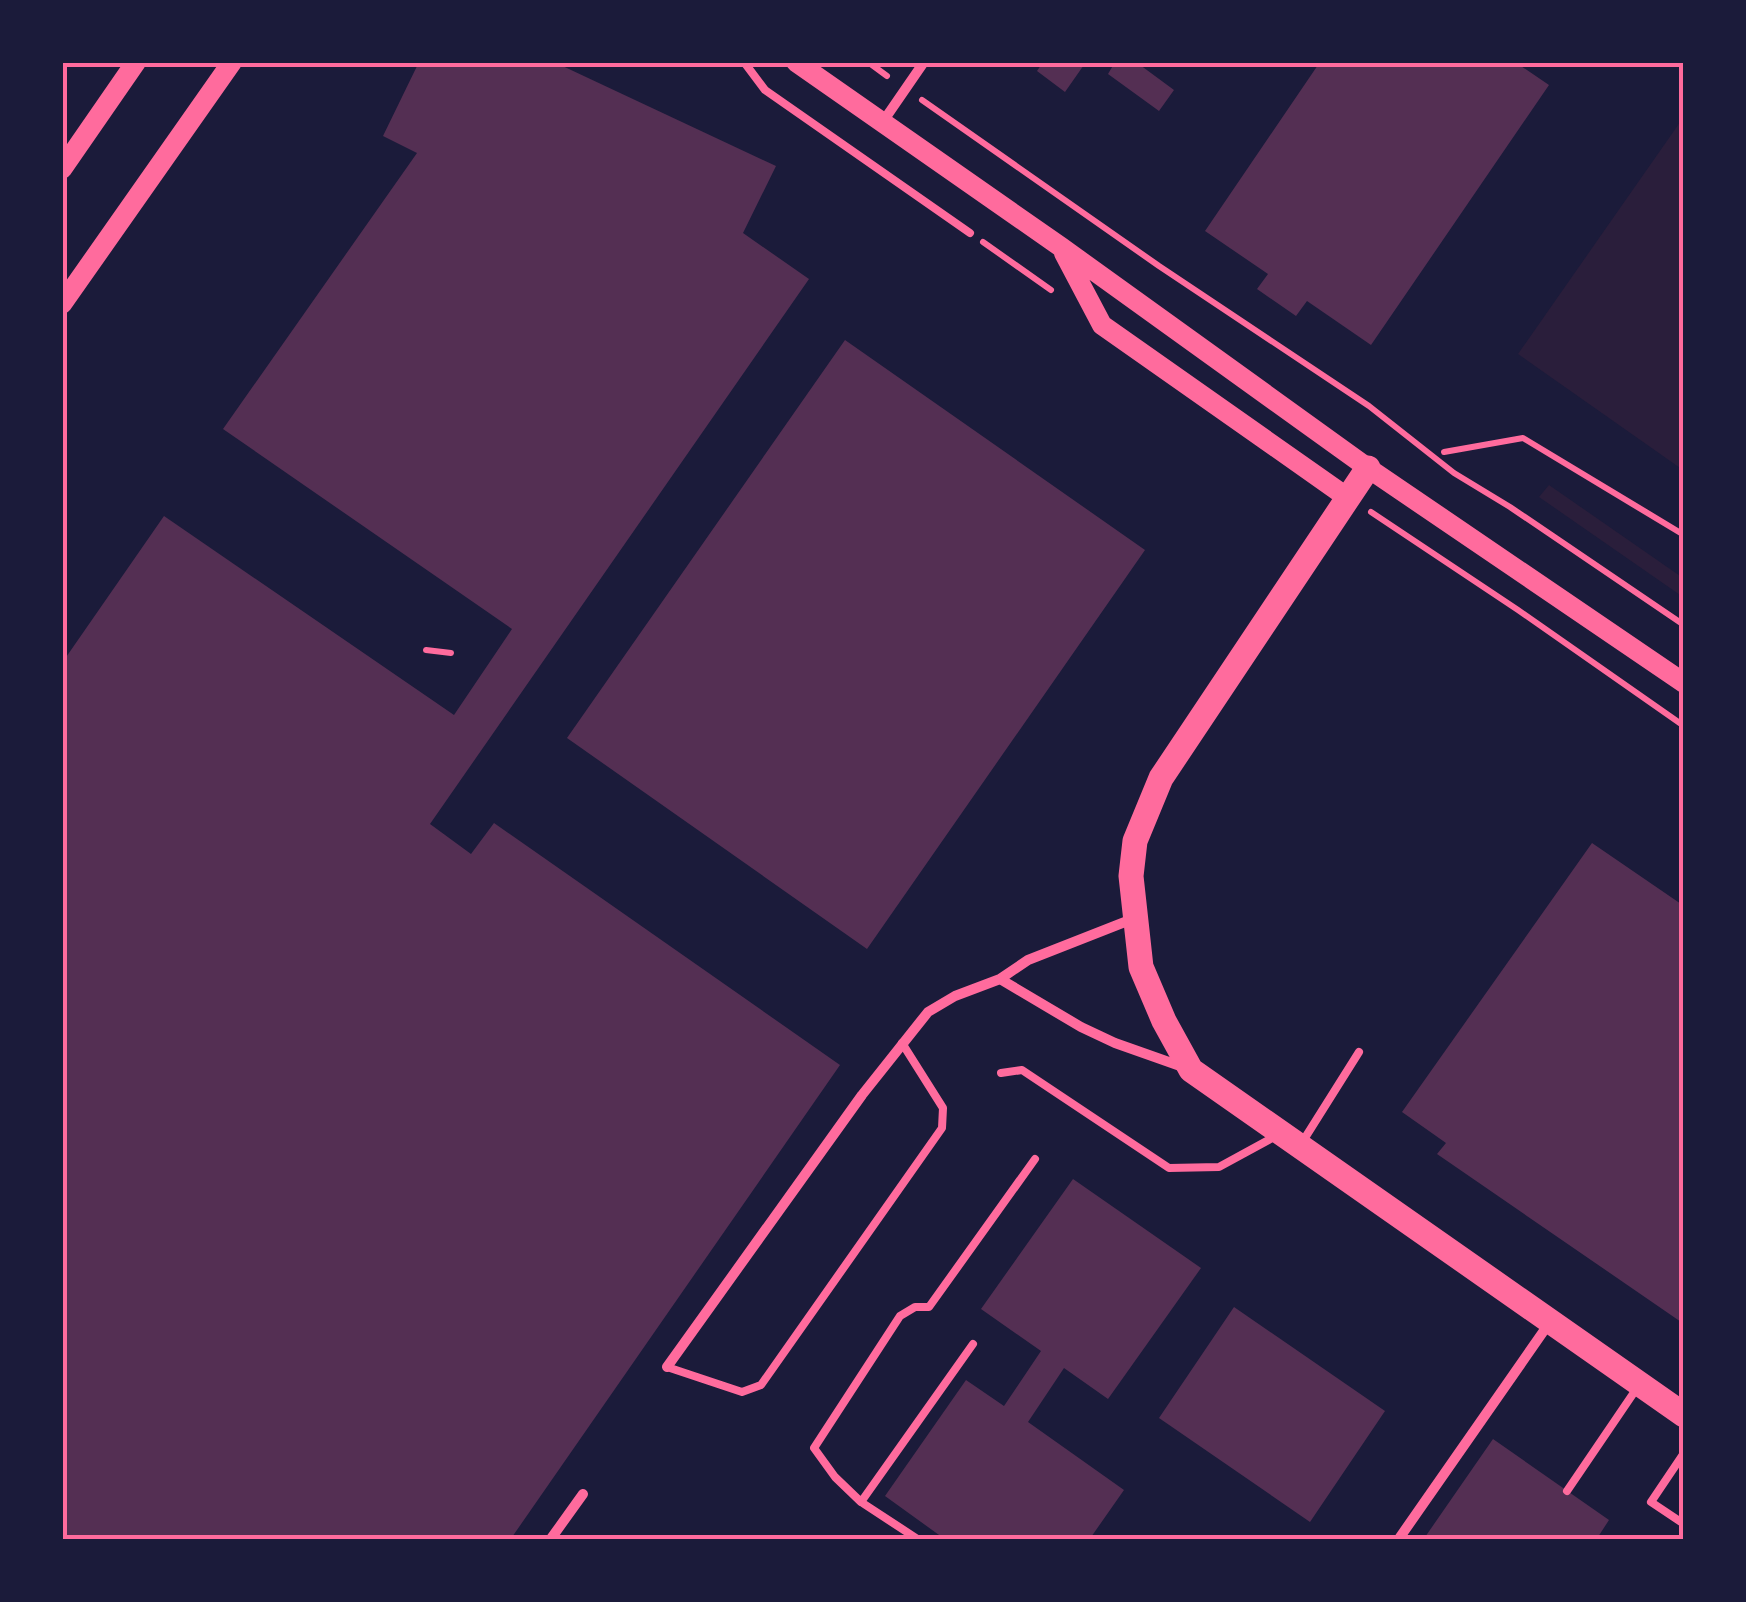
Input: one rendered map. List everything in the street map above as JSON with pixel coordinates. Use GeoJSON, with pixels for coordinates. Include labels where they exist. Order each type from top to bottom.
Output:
{"type":"FeatureCollection","features":[{"type":"Feature","properties":{"kind":"main road"},"geometry":{"type":"LineString","coordinates":[[62,170],[136,62]]}},
{"type":"Feature","properties":{"kind":"main road"},"geometry":{"type":"LineString","coordinates":[[62,304],[232,62]]}},
{"type":"Feature","properties":{"kind":"main road"},"geometry":{"type":"LineString","coordinates":[[796,62],[1368,468],[1684,682]]}},
{"type":"Feature","properties":{"kind":"main road"},"geometry":{"type":"LineString","coordinates":[[1061,247],[1102,325],[1348,498]]}},
{"type":"Feature","properties":{"kind":"main road"},"geometry":{"type":"LineString","coordinates":[[1368,468],[1161,778],[1135,840],[1130,876],[1141,967],[1164,1021],[1192,1070],[1684,1415]]}},
{"type":"Feature","properties":{"kind":"street"},"geometry":{"type":"LineString","coordinates":[[882,123],[924,62]]}},
{"type":"Feature","properties":{"kind":"street"},"geometry":{"type":"LineString","coordinates":[[667,1367],[862,1095],[928,1012],[955,996],[1000,979],[1028,960],[1135,918]]}},
{"type":"Feature","properties":{"kind":"street"},"geometry":{"type":"LineString","coordinates":[[1000,979],[1098,1035],[1192,1070]]}},
{"type":"Feature","properties":{"kind":"street"},"geometry":{"type":"LineString","coordinates":[[1398,1540],[1550,1322]]}},
{"type":"Feature","properties":{"kind":"street"},"geometry":{"type":"LineString","coordinates":[[550,1540],[582,1494]]}},
{"type":"Feature","properties":{"kind":"lane"},"geometry":{"type":"LineString","coordinates":[[744,62],[765,90],[970,233]]}},
{"type":"Feature","properties":{"kind":"lane"},"geometry":{"type":"LineString","coordinates":[[667,1367],[742,1392],[761,1386],[942,1128],[942,1108],[902,1043]]}},
{"type":"Feature","properties":{"kind":"lane"},"geometry":{"type":"LineString","coordinates":[[1001,1073],[1022,1070],[1169,1168],[1219,1167],[1291,1139],[1359,1052]]}},
{"type":"Feature","properties":{"kind":"lane"},"geometry":{"type":"LineString","coordinates":[[919,1540],[861,1502],[835,1477],[814,1448],[900,1316],[915,1307],[929,1307],[1034,1160]]}},
{"type":"Feature","properties":{"kind":"lane"},"geometry":{"type":"LineString","coordinates":[[861,1502],[973,1344]]}},
{"type":"Feature","properties":{"kind":"lane"},"geometry":{"type":"LineString","coordinates":[[1567,1491],[1640,1384]]}},
{"type":"Feature","properties":{"kind":"lane"},"geometry":{"type":"LineString","coordinates":[[1684,1452],[1652,1502],[1684,1524]]}},
{"type":"Feature","properties":{"kind":"path"},"geometry":{"type":"LineString","coordinates":[[906,89],[1158,266],[1369,406],[1454,473],[1510,506],[1684,625]]}},
{"type":"Feature","properties":{"kind":"path"},"geometry":{"type":"LineString","coordinates":[[970,233],[1054,292]]}},
{"type":"Feature","properties":{"kind":"path"},"geometry":{"type":"LineString","coordinates":[[1444,452],[1523,438],[1684,535]]}},
{"type":"Feature","properties":{"kind":"path"},"geometry":{"type":"LineString","coordinates":[[1348,498],[1430,550],[1684,726]]}},
{"type":"Feature","properties":{"kind":"path"},"geometry":{"type":"LineString","coordinates":[[426,650],[451,653]]}},
{"type":"Feature","properties":{"kind":"shaded area"},"geometry":{"type":"Polygon","coordinates":[[[1683,118],[1683,470],[1518,354],[1683,118]]]}},
{"type":"Feature","properties":{"kind":"shaded area"},"geometry":{"type":"Polygon","coordinates":[[[1549,485],[1683,578],[1683,597],[1539,497],[1549,485]]]}},
{"type":"Feature","properties":{"kind":"building"},"geometry":{"type":"Polygon","coordinates":[[[419,62],[554,62],[776,166],[743,233],[809,279],[430,824],[471,854],[494,823],[840,1065],[510,1540],[62,1540],[62,663],[164,516],[454,715],[512,629],[223,429],[417,153],[383,136],[419,62]]]}},
{"type":"Feature","properties":{"kind":"building"},"geometry":{"type":"Polygon","coordinates":[[[1043,62],[1086,62],[1065,92],[1037,71],[1043,62]]]}},
{"type":"Feature","properties":{"kind":"building"},"geometry":{"type":"Polygon","coordinates":[[[1115,62],[1136,62],[1174,90],[1159,111],[1108,74],[1115,62]]]}},
{"type":"Feature","properties":{"kind":"building"},"geometry":{"type":"Polygon","coordinates":[[[1320,62],[1515,62],[1549,85],[1371,345],[1307,301],[1296,316],[1257,289],[1268,274],[1205,231],[1320,62]]]}},
{"type":"Feature","properties":{"kind":"building"},"geometry":{"type":"Polygon","coordinates":[[[845,340],[1145,550],[867,949],[567,738],[845,340]]]}},
{"type":"Feature","properties":{"kind":"building"},"geometry":{"type":"Polygon","coordinates":[[[1592,843],[1684,906],[1684,1324],[1437,1154],[1446,1143],[1402,1112],[1592,843]]]}},
{"type":"Feature","properties":{"kind":"building"},"geometry":{"type":"Polygon","coordinates":[[[1073,1179],[1201,1268],[1108,1399],[1064,1368],[1028,1422],[1124,1490],[1089,1540],[946,1540],[885,1496],[966,1380],[1004,1406],[1041,1351],[981,1309],[1073,1179]]]}},
{"type":"Feature","properties":{"kind":"building"},"geometry":{"type":"Polygon","coordinates":[[[1234,1307],[1385,1411],[1310,1522],[1159,1418],[1234,1307]]]}},
{"type":"Feature","properties":{"kind":"building"},"geometry":{"type":"Polygon","coordinates":[[[1493,1439],[1609,1520],[1596,1540],[1423,1540],[1493,1439]]]}}]}
